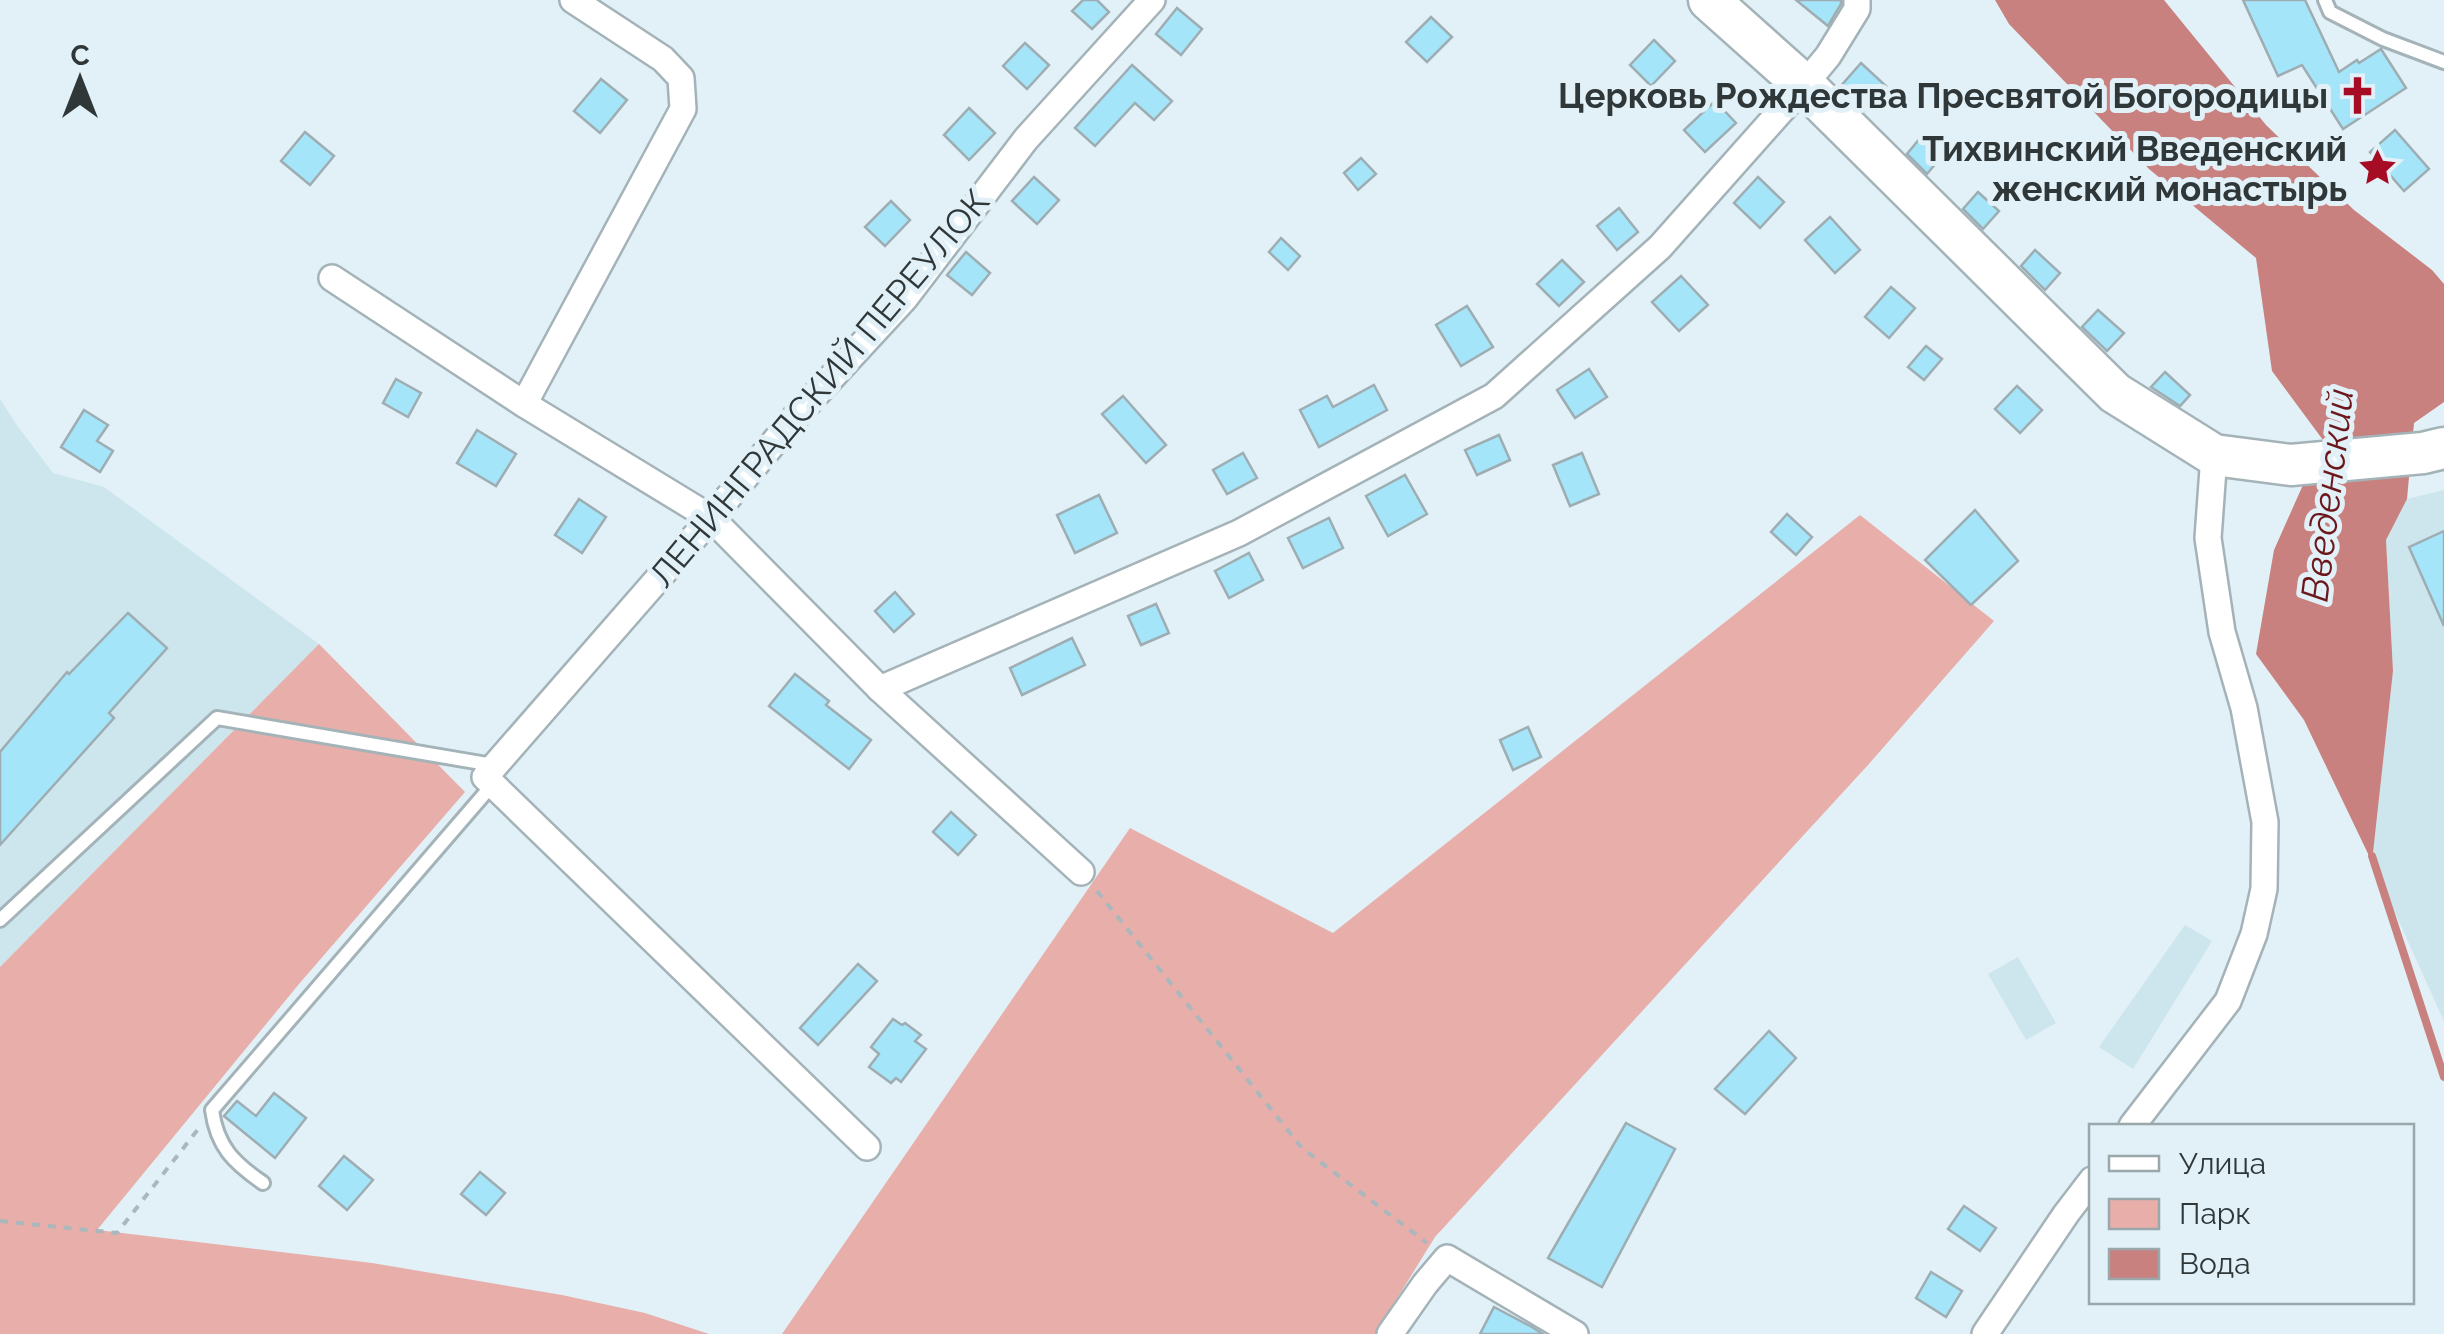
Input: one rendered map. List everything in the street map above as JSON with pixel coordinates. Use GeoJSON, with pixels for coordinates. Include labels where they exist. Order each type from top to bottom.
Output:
{"type":"FeatureCollection","features":[{"type":"Feature","properties":{"kind":"main road"},"geometry":{"type":"LineString","coordinates":[[1710,0],[1804,86],[2115,393],[2214,455],[2291,464],[2434,450]]}},
{"type":"Feature","properties":{"kind":"street"},"geometry":{"type":"LineString","coordinates":[[524,404],[682,110],[681,78],[662,60],[574,0]]}},
{"type":"Feature","properties":{"kind":"street","name":"ЛЕНИНГРАДСКИЙ ПЕРЕУЛОК"},"geometry":{"type":"LineString","coordinates":[[492,775],[796,416],[905,298],[1026,139],[1152,0]]}},
{"type":"Feature","properties":{"kind":"street"},"geometry":{"type":"LineString","coordinates":[[880,690],[1240,533],[1494,396],[1660,247],[1828,56],[1858,9],[1857,0]]}},
{"type":"Feature","properties":{"kind":"street"},"geometry":{"type":"LineString","coordinates":[[332,278],[524,404],[711,518],[880,690],[1082,872]]}},
{"type":"Feature","properties":{"kind":"street"},"geometry":{"type":"LineString","coordinates":[[2134,1124],[2228,1002],[2254,934],[2264,889],[2265,822],[2244,708],[2222,632],[2208,538],[2214,455]]}},
{"type":"Feature","properties":{"kind":"street"},"geometry":{"type":"LineString","coordinates":[[492,775],[867,1147]]}},
{"type":"Feature","properties":{"kind":"street"},"geometry":{"type":"LineString","coordinates":[[1985,1334],[2089,1184]]}},
{"type":"Feature","properties":{"kind":"street"},"geometry":{"type":"LineString","coordinates":[[1390,1334],[1447,1258],[1575,1334]]}},
{"type":"Feature","properties":{"kind":"lane"},"geometry":{"type":"LineString","coordinates":[[2325,0],[2330,12],[2382,39],[2444,62]]}},
{"type":"Feature","properties":{"kind":"lane"},"geometry":{"type":"LineString","coordinates":[[0,920],[217,718],[492,775],[212,1110],[226,1151],[262,1183]]}},
{"type":"Feature","properties":{"kind":"path"},"geometry":{"type":"LineString","coordinates":[[1082,872],[1302,1148],[1447,1258]]}},
{"type":"Feature","properties":{"kind":"path"},"geometry":{"type":"LineString","coordinates":[[0,1222],[117,1233],[212,1110]]}},
{"type":"Feature","properties":{"kind":"shaded area"},"geometry":{"type":"Polygon","coordinates":[[[0,399],[53,473],[104,487],[319,644],[0,967],[0,399]]]}},
{"type":"Feature","properties":{"kind":"shaded area"},"geometry":{"type":"Polygon","coordinates":[[[2444,490],[2444,1021],[2372,862],[2393,671],[2386,540],[2407,499],[2444,490]]]}},
{"type":"Feature","properties":{"kind":"shaded area"},"geometry":{"type":"Polygon","coordinates":[[[2185,925],[2212,941],[2133,1069],[2099,1047],[2185,925]]]}},
{"type":"Feature","properties":{"kind":"shaded area"},"geometry":{"type":"Polygon","coordinates":[[[2018,957],[2056,1023],[2026,1040],[1988,974],[2018,957]]]}},
{"type":"Feature","properties":{"kind":"green space"},"geometry":{"type":"Polygon","coordinates":[[[1860,515],[1994,621],[1868,765],[1435,1237],[1375,1334],[782,1334],[1130,828],[1333,933],[1860,515]]]}},
{"type":"Feature","properties":{"kind":"green space"},"geometry":{"type":"Polygon","coordinates":[[[319,644],[465,792],[299,984],[97,1230],[372,1263],[562,1295],[645,1313],[709,1334],[0,1334],[0,967],[319,644]]]}},
{"type":"Feature","properties":{"kind":"water"},"geometry":{"type":"Polygon","coordinates":[[[1995,0],[2164,0],[2266,125],[2354,210],[2432,270],[2444,284],[2444,402],[2414,423],[2407,499],[2386,540],[2393,671],[2372,862],[2304,720],[2256,654],[2274,550],[2323,440],[2272,371],[2256,258],[2149,169],[2009,24],[1995,0]]]}},
{"type":"Feature","properties":{"kind":"building"},"geometry":{"type":"Polygon","coordinates":[[[1083,0],[1097,0],[1109,12],[1092,29],[1072,11],[1083,0]]]}},
{"type":"Feature","properties":{"kind":"building"},"geometry":{"type":"Polygon","coordinates":[[[1796,0],[1841,0],[1841,4],[1828,26],[1796,0]]]}},
{"type":"Feature","properties":{"kind":"building"},"geometry":{"type":"Polygon","coordinates":[[[2243,0],[2305,0],[2339,72],[2381,49],[2406,88],[2343,129],[2302,65],[2278,76],[2243,0]]]}},
{"type":"Feature","properties":{"kind":"building"},"geometry":{"type":"Polygon","coordinates":[[[1177,8],[1202,29],[1181,55],[1156,34],[1177,8]]]}},
{"type":"Feature","properties":{"kind":"building"},"geometry":{"type":"Polygon","coordinates":[[[1431,17],[1452,37],[1427,62],[1406,42],[1431,17]]]}},
{"type":"Feature","properties":{"kind":"building"},"geometry":{"type":"Polygon","coordinates":[[[1654,40],[1675,61],[1651,86],[1630,65],[1654,40]]]}},
{"type":"Feature","properties":{"kind":"building"},"geometry":{"type":"Polygon","coordinates":[[[1025,43],[1049,65],[1027,89],[1003,66],[1025,43]]]}},
{"type":"Feature","properties":{"kind":"building"},"geometry":{"type":"Polygon","coordinates":[[[1861,63],[1887,87],[1864,111],[1840,87],[1861,63]]]}},
{"type":"Feature","properties":{"kind":"building"},"geometry":{"type":"Polygon","coordinates":[[[1132,65],[1172,101],[1154,120],[1135,103],[1095,146],[1075,128],[1132,65]]]}},
{"type":"Feature","properties":{"kind":"building"},"geometry":{"type":"Polygon","coordinates":[[[601,79],[627,100],[600,133],[574,111],[601,79]]]}},
{"type":"Feature","properties":{"kind":"building"},"geometry":{"type":"Polygon","coordinates":[[[1715,101],[1736,123],[1705,152],[1684,130],[1715,101]]]}},
{"type":"Feature","properties":{"kind":"building"},"geometry":{"type":"Polygon","coordinates":[[[969,108],[995,133],[969,160],[944,135],[969,108]]]}},
{"type":"Feature","properties":{"kind":"building"},"geometry":{"type":"Polygon","coordinates":[[[2395,130],[2429,169],[2404,191],[2370,152],[2395,130]]]}},
{"type":"Feature","properties":{"kind":"building"},"geometry":{"type":"Polygon","coordinates":[[[305,132],[334,156],[310,185],[281,161],[305,132]]]}},
{"type":"Feature","properties":{"kind":"building"},"geometry":{"type":"Polygon","coordinates":[[[1921,137],[1943,155],[1927,174],[1907,154],[1921,137]]]}},
{"type":"Feature","properties":{"kind":"building"},"geometry":{"type":"Polygon","coordinates":[[[1361,158],[1376,174],[1358,190],[1344,173],[1361,158]]]}},
{"type":"Feature","properties":{"kind":"building"},"geometry":{"type":"Polygon","coordinates":[[[1034,177],[1059,200],[1037,224],[1012,201],[1034,177]]]}},
{"type":"Feature","properties":{"kind":"building"},"geometry":{"type":"Polygon","coordinates":[[[1758,177],[1784,202],[1760,228],[1734,203],[1758,177]]]}},
{"type":"Feature","properties":{"kind":"building"},"geometry":{"type":"Polygon","coordinates":[[[1978,192],[1999,211],[1983,229],[1963,209],[1978,192]]]}},
{"type":"Feature","properties":{"kind":"building"},"geometry":{"type":"Polygon","coordinates":[[[891,201],[910,220],[885,246],[865,227],[891,201]]]}},
{"type":"Feature","properties":{"kind":"building"},"geometry":{"type":"Polygon","coordinates":[[[1619,208],[1638,232],[1617,250],[1597,226],[1619,208]]]}},
{"type":"Feature","properties":{"kind":"building"},"geometry":{"type":"Polygon","coordinates":[[[1830,217],[1860,250],[1835,273],[1805,240],[1830,217]]]}},
{"type":"Feature","properties":{"kind":"building"},"geometry":{"type":"Polygon","coordinates":[[[1281,238],[1300,256],[1288,270],[1269,252],[1281,238]]]}},
{"type":"Feature","properties":{"kind":"building"},"geometry":{"type":"Polygon","coordinates":[[[2035,250],[2060,273],[2045,290],[2021,266],[2035,250]]]}},
{"type":"Feature","properties":{"kind":"building"},"geometry":{"type":"Polygon","coordinates":[[[966,252],[990,273],[972,295],[947,275],[966,252]]]}},
{"type":"Feature","properties":{"kind":"building"},"geometry":{"type":"Polygon","coordinates":[[[1562,260],[1584,282],[1559,306],[1537,284],[1562,260]]]}},
{"type":"Feature","properties":{"kind":"building"},"geometry":{"type":"Polygon","coordinates":[[[1681,276],[1708,305],[1679,331],[1652,302],[1681,276]]]}},
{"type":"Feature","properties":{"kind":"building"},"geometry":{"type":"Polygon","coordinates":[[[1891,287],[1915,308],[1889,338],[1865,317],[1891,287]]]}},
{"type":"Feature","properties":{"kind":"building"},"geometry":{"type":"Polygon","coordinates":[[[1467,306],[1493,347],[1461,366],[1436,325],[1467,306]]]}},
{"type":"Feature","properties":{"kind":"building"},"geometry":{"type":"Polygon","coordinates":[[[2098,310],[2124,333],[2107,351],[2082,327],[2098,310]]]}},
{"type":"Feature","properties":{"kind":"building"},"geometry":{"type":"Polygon","coordinates":[[[1926,346],[1942,359],[1924,380],[1908,367],[1926,346]]]}},
{"type":"Feature","properties":{"kind":"building"},"geometry":{"type":"Polygon","coordinates":[[[1589,369],[1607,397],[1575,418],[1557,390],[1589,369]]]}},
{"type":"Feature","properties":{"kind":"building"},"geometry":{"type":"Polygon","coordinates":[[[2165,372],[2190,395],[2180,406],[2151,387],[2165,372]]]}},
{"type":"Feature","properties":{"kind":"building"},"geometry":{"type":"Polygon","coordinates":[[[396,379],[421,393],[408,417],[383,403],[396,379]]]}},
{"type":"Feature","properties":{"kind":"building"},"geometry":{"type":"Polygon","coordinates":[[[1374,385],[1387,410],[1319,447],[1300,410],[1327,396],[1333,407],[1374,385]]]}},
{"type":"Feature","properties":{"kind":"building"},"geometry":{"type":"Polygon","coordinates":[[[2017,386],[2042,410],[2020,433],[1995,409],[2017,386]]]}},
{"type":"Feature","properties":{"kind":"building"},"geometry":{"type":"Polygon","coordinates":[[[1123,396],[1166,445],[1146,463],[1102,414],[1123,396]]]}},
{"type":"Feature","properties":{"kind":"building"},"geometry":{"type":"Polygon","coordinates":[[[84,410],[108,425],[97,441],[113,451],[100,472],[61,447],[84,410]]]}},
{"type":"Feature","properties":{"kind":"building"},"geometry":{"type":"Polygon","coordinates":[[[477,430],[516,454],[496,486],[457,463],[477,430]]]}},
{"type":"Feature","properties":{"kind":"building"},"geometry":{"type":"Polygon","coordinates":[[[1499,435],[1510,460],[1477,475],[1465,450],[1499,435]]]}},
{"type":"Feature","properties":{"kind":"building"},"geometry":{"type":"Polygon","coordinates":[[[1243,453],[1257,478],[1227,494],[1213,470],[1243,453]]]}},
{"type":"Feature","properties":{"kind":"building"},"geometry":{"type":"Polygon","coordinates":[[[1582,453],[1599,494],[1570,506],[1553,465],[1582,453]]]}},
{"type":"Feature","properties":{"kind":"building"},"geometry":{"type":"Polygon","coordinates":[[[1405,475],[1427,514],[1388,536],[1366,496],[1405,475]]]}},
{"type":"Feature","properties":{"kind":"building"},"geometry":{"type":"Polygon","coordinates":[[[1099,495],[1117,533],[1075,553],[1057,515],[1099,495]]]}},
{"type":"Feature","properties":{"kind":"building"},"geometry":{"type":"Polygon","coordinates":[[[579,499],[606,517],[582,553],[555,535],[579,499]]]}},
{"type":"Feature","properties":{"kind":"building"},"geometry":{"type":"Polygon","coordinates":[[[1975,510],[2018,561],[1971,605],[1925,560],[1975,510]]]}},
{"type":"Feature","properties":{"kind":"building"},"geometry":{"type":"Polygon","coordinates":[[[1787,514],[1812,537],[1796,555],[1771,532],[1787,514]]]}},
{"type":"Feature","properties":{"kind":"building"},"geometry":{"type":"Polygon","coordinates":[[[1329,518],[1343,548],[1303,568],[1288,538],[1329,518]]]}},
{"type":"Feature","properties":{"kind":"building"},"geometry":{"type":"Polygon","coordinates":[[[2444,531],[2444,626],[2409,547],[2444,531]]]}},
{"type":"Feature","properties":{"kind":"building"},"geometry":{"type":"Polygon","coordinates":[[[1249,553],[1263,580],[1229,598],[1215,571],[1249,553]]]}},
{"type":"Feature","properties":{"kind":"building"},"geometry":{"type":"Polygon","coordinates":[[[895,592],[914,614],[894,632],[875,611],[895,592]]]}},
{"type":"Feature","properties":{"kind":"building"},"geometry":{"type":"Polygon","coordinates":[[[1156,604],[1169,633],[1141,645],[1128,616],[1156,604]]]}},
{"type":"Feature","properties":{"kind":"building"},"geometry":{"type":"Polygon","coordinates":[[[128,613],[167,648],[109,713],[114,718],[0,845],[0,752],[67,672],[128,613]]]}},
{"type":"Feature","properties":{"kind":"building"},"geometry":{"type":"Polygon","coordinates":[[[1072,638],[1085,665],[1022,695],[1010,668],[1072,638]]]}},
{"type":"Feature","properties":{"kind":"building"},"geometry":{"type":"Polygon","coordinates":[[[795,674],[829,701],[826,705],[871,740],[849,769],[769,706],[795,674]]]}},
{"type":"Feature","properties":{"kind":"building"},"geometry":{"type":"Polygon","coordinates":[[[1528,727],[1541,757],[1513,770],[1500,740],[1528,727]]]}},
{"type":"Feature","properties":{"kind":"building"},"geometry":{"type":"Polygon","coordinates":[[[951,812],[976,835],[958,855],[933,832],[951,812]]]}},
{"type":"Feature","properties":{"kind":"building"},"geometry":{"type":"Polygon","coordinates":[[[858,964],[877,981],[818,1045],[800,1028],[858,964]]]}},
{"type":"Feature","properties":{"kind":"building"},"geometry":{"type":"Polygon","coordinates":[[[893,1019],[921,1035],[915,1041],[926,1049],[901,1082],[896,1078],[891,1083],[869,1067],[879,1054],[871,1047],[893,1019]]]}},
{"type":"Feature","properties":{"kind":"building"},"geometry":{"type":"Polygon","coordinates":[[[1769,1031],[1796,1058],[1745,1114],[1715,1089],[1769,1031]]]}},
{"type":"Feature","properties":{"kind":"building"},"geometry":{"type":"Polygon","coordinates":[[[274,1093],[306,1118],[275,1158],[224,1116],[237,1101],[256,1116],[274,1093]]]}},
{"type":"Feature","properties":{"kind":"building"},"geometry":{"type":"Polygon","coordinates":[[[1626,1123],[1675,1149],[1602,1287],[1548,1258],[1626,1123]]]}},
{"type":"Feature","properties":{"kind":"building"},"geometry":{"type":"Polygon","coordinates":[[[344,1156],[373,1180],[347,1210],[319,1186],[344,1156]]]}},
{"type":"Feature","properties":{"kind":"building"},"geometry":{"type":"Polygon","coordinates":[[[480,1172],[505,1193],[486,1215],[461,1194],[480,1172]]]}},
{"type":"Feature","properties":{"kind":"building"},"geometry":{"type":"Polygon","coordinates":[[[1964,1206],[1996,1228],[1980,1251],[1948,1229],[1964,1206]]]}},
{"type":"Feature","properties":{"kind":"building"},"geometry":{"type":"Polygon","coordinates":[[[1931,1272],[1962,1291],[1946,1317],[1916,1298],[1931,1272]]]}},
{"type":"Feature","properties":{"kind":"building"},"geometry":{"type":"Polygon","coordinates":[[[1494,1307],[1532,1327],[1543,1334],[1480,1334],[1494,1307]]]}},
{"type":"Feature","properties":{"kind":"waterway","name":"Введенский"},"geometry":{"type":"LineString","coordinates":[[2372,856],[2444,1077]]}},
{"type":"Feature","properties":{"kind":"place","name":"Церковь Рождества Пресвятой Богородицы"},"geometry":{"type":"Point","coordinates":[2358,95]}},
{"type":"Feature","properties":{"kind":"place","name":"Тихвинский Введенский женский монастырь"},"geometry":{"type":"Point","coordinates":[2377,168]}}]}
